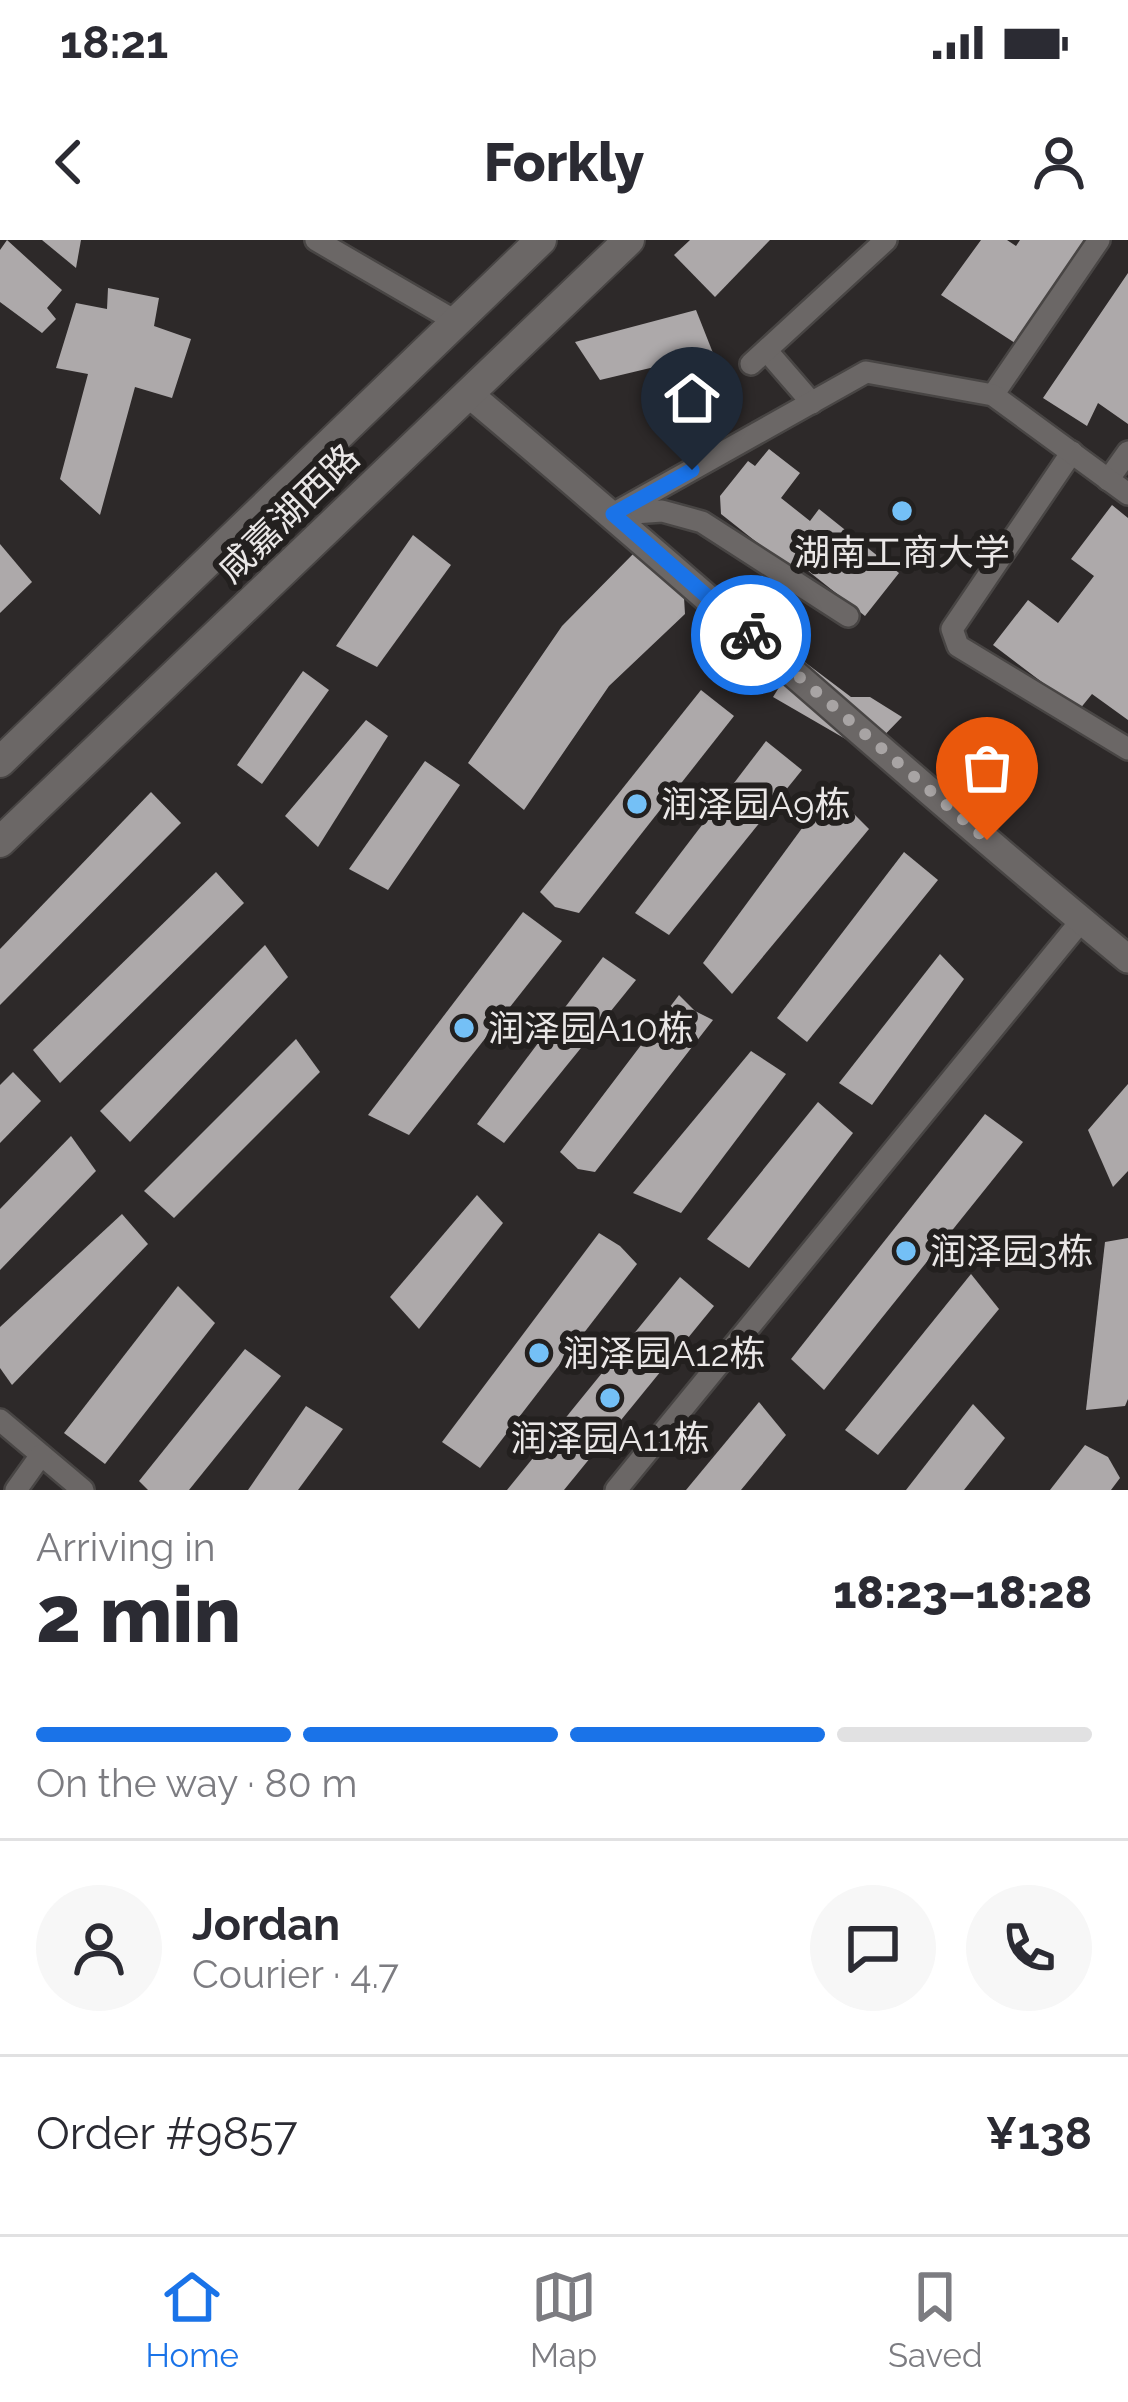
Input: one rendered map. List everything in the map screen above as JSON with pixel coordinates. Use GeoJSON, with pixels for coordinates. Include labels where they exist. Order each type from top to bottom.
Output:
{"type":"FeatureCollection","features":[{"type":"Feature","properties":{"kind":"main road","name":"咸嘉湖西路"},"geometry":{"type":"LineString","coordinates":[[0,762],[542,240]]}},
{"type":"Feature","properties":{"kind":"main road","name":"咸嘉湖西路"},"geometry":{"type":"LineString","coordinates":[[0,842],[629,240]]}},
{"type":"Feature","properties":{"kind":"street"},"geometry":{"type":"LineString","coordinates":[[316,240],[457,322]]}},
{"type":"Feature","properties":{"kind":"street"},"geometry":{"type":"LineString","coordinates":[[812,403],[759,358],[886,240]]}},
{"type":"Feature","properties":{"kind":"street"},"geometry":{"type":"LineString","coordinates":[[993,395],[1099,240]]}},
{"type":"Feature","properties":{"kind":"street"},"geometry":{"type":"LineString","coordinates":[[613,514],[866,372],[993,395],[1128,494]]}},
{"type":"Feature","properties":{"kind":"street"},"geometry":{"type":"LineString","coordinates":[[469,394],[1128,959]]}},
{"type":"Feature","properties":{"kind":"street"},"geometry":{"type":"LineString","coordinates":[[1072,452],[952,629],[958,646],[1128,748]]}},
{"type":"Feature","properties":{"kind":"street"},"geometry":{"type":"LineString","coordinates":[[1108,479],[1128,452]]}},
{"type":"Feature","properties":{"kind":"street"},"geometry":{"type":"LineString","coordinates":[[613,514],[662,511],[702,522],[848,616]]}},
{"type":"Feature","properties":{"kind":"street"},"geometry":{"type":"LineString","coordinates":[[616,1490],[1081,921]]}},
{"type":"Feature","properties":{"kind":"street"},"geometry":{"type":"LineString","coordinates":[[0,1420],[83,1490]]}},
{"type":"Feature","properties":{"kind":"street"},"geometry":{"type":"LineString","coordinates":[[16,1490],[41,1455]]}},
{"type":"Feature","properties":{"kind":"building"},"geometry":{"type":"Polygon","coordinates":[[[7,240],[62,290],[47,308],[56,319],[42,333],[0,302],[0,250],[7,240]]]}},
{"type":"Feature","properties":{"kind":"building"},"geometry":{"type":"Polygon","coordinates":[[[42,240],[81,240],[76,268],[42,240]]]}},
{"type":"Feature","properties":{"kind":"building"},"geometry":{"type":"Polygon","coordinates":[[[690,240],[770,240],[715,297],[674,255],[690,240]]]}},
{"type":"Feature","properties":{"kind":"building"},"geometry":{"type":"Polygon","coordinates":[[[981,240],[1007,240],[1016,246],[1020,240],[1084,240],[1015,343],[941,295],[981,240]]]}},
{"type":"Feature","properties":{"kind":"building"},"geometry":{"type":"Polygon","coordinates":[[[1128,273],[1128,424],[1098,403],[1087,426],[1043,398],[1128,273]]]}},
{"type":"Feature","properties":{"kind":"building"},"geometry":{"type":"Polygon","coordinates":[[[108,288],[159,298],[154,326],[191,339],[172,398],[135,387],[100,515],[60,479],[88,374],[56,368],[76,303],[107,309],[108,288]]]}},
{"type":"Feature","properties":{"kind":"building"},"geometry":{"type":"Polygon","coordinates":[[[696,310],[713,353],[600,380],[575,342],[696,310]]]}},
{"type":"Feature","properties":{"kind":"building"},"geometry":{"type":"Polygon","coordinates":[[[769,449],[800,473],[781,498],[810,521],[819,509],[899,573],[865,616],[798,563],[793,571],[721,514],[720,496],[748,461],[755,466],[769,449]]]}},
{"type":"Feature","properties":{"kind":"building"},"geometry":{"type":"Polygon","coordinates":[[[1112,505],[1128,518],[1128,720],[1092,694],[1079,710],[993,645],[1028,600],[1058,623],[1094,576],[1071,559],[1112,505]]]}},
{"type":"Feature","properties":{"kind":"building"},"geometry":{"type":"Polygon","coordinates":[[[413,535],[451,565],[377,667],[336,646],[413,535]]]}},
{"type":"Feature","properties":{"kind":"building"},"geometry":{"type":"Polygon","coordinates":[[[0,544],[32,582],[0,613],[0,544]]]}},
{"type":"Feature","properties":{"kind":"building"},"geometry":{"type":"Polygon","coordinates":[[[638,549],[683,581],[685,614],[609,686],[524,810],[468,763],[562,626],[638,549]]]}},
{"type":"Feature","properties":{"kind":"building"},"geometry":{"type":"Polygon","coordinates":[[[798,657],[851,697],[870,697],[902,717],[868,752],[773,697],[798,657]]]}},
{"type":"Feature","properties":{"kind":"building"},"geometry":{"type":"Polygon","coordinates":[[[303,671],[329,690],[262,784],[237,765],[303,671]]]}},
{"type":"Feature","properties":{"kind":"building","name":"润泽园A9栋"},"geometry":{"type":"Polygon","coordinates":[[[701,690],[734,716],[579,913],[555,907],[540,892],[701,690]]]}},
{"type":"Feature","properties":{"kind":"building"},"geometry":{"type":"Polygon","coordinates":[[[366,720],[388,736],[318,847],[285,816],[366,720]]]}},
{"type":"Feature","properties":{"kind":"building"},"geometry":{"type":"Polygon","coordinates":[[[766,741],[802,770],[669,935],[635,913],[766,741]]]}},
{"type":"Feature","properties":{"kind":"building"},"geometry":{"type":"Polygon","coordinates":[[[425,761],[460,785],[388,890],[349,869],[425,761]]]}},
{"type":"Feature","properties":{"kind":"building"},"geometry":{"type":"Polygon","coordinates":[[[830,790],[869,829],[732,994],[703,963],[830,790]]]}},
{"type":"Feature","properties":{"kind":"building"},"geometry":{"type":"Polygon","coordinates":[[[151,792],[181,823],[0,1005],[0,949],[151,792]]]}},
{"type":"Feature","properties":{"kind":"building"},"geometry":{"type":"Polygon","coordinates":[[[904,852],[938,880],[807,1042],[777,1018],[904,852]]]}},
{"type":"Feature","properties":{"kind":"building"},"geometry":{"type":"Polygon","coordinates":[[[216,872],[244,903],[60,1083],[33,1050],[216,872]]]}},
{"type":"Feature","properties":{"kind":"building","name":"润泽园A10栋"},"geometry":{"type":"Polygon","coordinates":[[[523,912],[562,941],[409,1135],[368,1115],[523,912]]]}},
{"type":"Feature","properties":{"kind":"building"},"geometry":{"type":"Polygon","coordinates":[[[265,945],[288,977],[130,1142],[100,1111],[265,945]]]}},
{"type":"Feature","properties":{"kind":"building"},"geometry":{"type":"Polygon","coordinates":[[[940,954],[964,979],[872,1105],[839,1083],[940,954]]]}},
{"type":"Feature","properties":{"kind":"building"},"geometry":{"type":"Polygon","coordinates":[[[603,957],[636,980],[504,1143],[477,1124],[603,957]]]}},
{"type":"Feature","properties":{"kind":"building"},"geometry":{"type":"Polygon","coordinates":[[[679,995],[713,1020],[595,1172],[578,1169],[560,1152],[679,995]]]}},
{"type":"Feature","properties":{"kind":"building"},"geometry":{"type":"Polygon","coordinates":[[[296,1039],[320,1072],[174,1218],[144,1191],[296,1039]]]}},
{"type":"Feature","properties":{"kind":"building"},"geometry":{"type":"Polygon","coordinates":[[[751,1051],[786,1074],[681,1213],[633,1193],[751,1051]]]}},
{"type":"Feature","properties":{"kind":"building"},"geometry":{"type":"Polygon","coordinates":[[[13,1072],[41,1101],[0,1143],[0,1085],[13,1072]]]}},
{"type":"Feature","properties":{"kind":"building"},"geometry":{"type":"Polygon","coordinates":[[[1128,1084],[1128,1171],[1113,1187],[1088,1130],[1128,1084]]]}},
{"type":"Feature","properties":{"kind":"building"},"geometry":{"type":"Polygon","coordinates":[[[818,1102],[853,1133],[749,1268],[707,1239],[818,1102]]]}},
{"type":"Feature","properties":{"kind":"building","name":"润泽园3栋"},"geometry":{"type":"Polygon","coordinates":[[[985,1114],[1023,1142],[824,1390],[791,1359],[985,1114]]]}},
{"type":"Feature","properties":{"kind":"building"},"geometry":{"type":"Polygon","coordinates":[[[71,1136],[96,1171],[0,1270],[0,1209],[71,1136]]]}},
{"type":"Feature","properties":{"kind":"building"},"geometry":{"type":"Polygon","coordinates":[[[477,1195],[503,1223],[419,1329],[390,1297],[477,1195]]]}},
{"type":"Feature","properties":{"kind":"building"},"geometry":{"type":"Polygon","coordinates":[[[122,1214],[148,1244],[12,1385],[0,1368],[0,1327],[122,1214]]]}},
{"type":"Feature","properties":{"kind":"building","name":"润泽园A12栋"},"geometry":{"type":"Polygon","coordinates":[[[599,1233],[637,1264],[480,1468],[442,1442],[599,1233]]]}},
{"type":"Feature","properties":{"kind":"building"},"geometry":{"type":"Polygon","coordinates":[[[1128,1238],[1128,1399],[1125,1406],[1086,1410],[1105,1242],[1128,1238]]]}},
{"type":"Feature","properties":{"kind":"building"},"geometry":{"type":"Polygon","coordinates":[[[971,1274],[999,1309],[878,1455],[845,1430],[971,1274]]]}},
{"type":"Feature","properties":{"kind":"building","name":"润泽园A11栋"},"geometry":{"type":"Polygon","coordinates":[[[680,1277],[714,1306],[564,1490],[507,1490],[680,1277]]]}},
{"type":"Feature","properties":{"kind":"building"},"geometry":{"type":"Polygon","coordinates":[[[178,1286],[215,1323],[105,1464],[64,1433],[178,1286]]]}},
{"type":"Feature","properties":{"kind":"building"},"geometry":{"type":"Polygon","coordinates":[[[245,1349],[281,1376],[189,1490],[148,1490],[139,1481],[245,1349]]]}},
{"type":"Feature","properties":{"kind":"building"},"geometry":{"type":"Polygon","coordinates":[[[759,1402],[786,1435],[741,1490],[686,1490],[759,1402]]]}},
{"type":"Feature","properties":{"kind":"building"},"geometry":{"type":"Polygon","coordinates":[[[973,1404],[1005,1438],[964,1490],[906,1490],[973,1404]]]}},
{"type":"Feature","properties":{"kind":"building"},"geometry":{"type":"Polygon","coordinates":[[[306,1406],[343,1429],[298,1490],[248,1490],[306,1406]]]}},
{"type":"Feature","properties":{"kind":"building"},"geometry":{"type":"Polygon","coordinates":[[[1085,1445],[1108,1457],[1120,1478],[1111,1490],[1050,1490],[1085,1445]]]}},
{"type":"Feature","properties":{"kind":"way so far"},"geometry":{"type":"LineString","coordinates":[[751,635],[987,840]]}},
{"type":"Feature","properties":{"kind":"place","name":"湖南工商大学"},"geometry":{"type":"Point","coordinates":[902,511]}},
{"type":"Feature","properties":{"kind":"place","name":"润泽园A9栋"},"geometry":{"type":"Point","coordinates":[637,804]}},
{"type":"Feature","properties":{"kind":"place","name":"润泽园A10栋"},"geometry":{"type":"Point","coordinates":[464,1028]}},
{"type":"Feature","properties":{"kind":"place","name":"润泽园3栋"},"geometry":{"type":"Point","coordinates":[906,1251]}},
{"type":"Feature","properties":{"kind":"place","name":"润泽园A12栋"},"geometry":{"type":"Point","coordinates":[539,1353]}},
{"type":"Feature","properties":{"kind":"place","name":"润泽园A11栋"},"geometry":{"type":"Point","coordinates":[610,1398]}},
{"type":"Feature","properties":{"kind":"route"},"geometry":{"type":"LineString","coordinates":[[692,470],[613,514],[751,635]]}}]}
